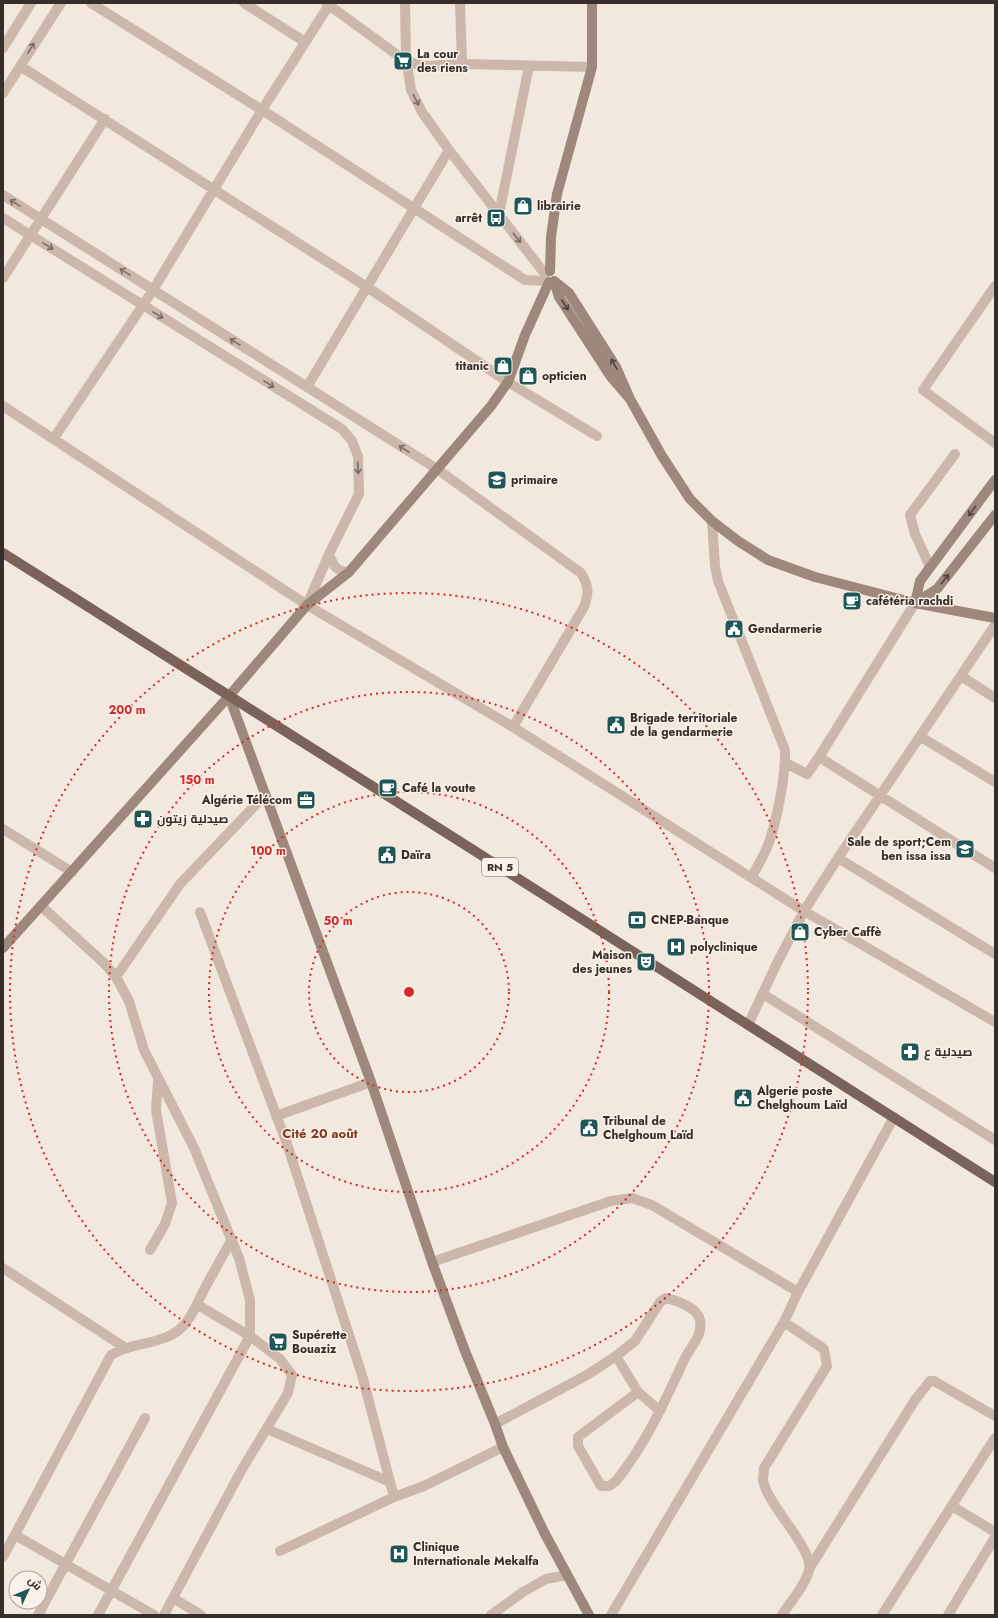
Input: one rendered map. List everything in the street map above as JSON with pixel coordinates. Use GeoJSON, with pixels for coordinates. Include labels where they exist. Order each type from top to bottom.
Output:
{"type":"FeatureCollection","features":[{"type":"Feature","properties":{"kind":"main road","name":"RN 5"},"geometry":{"type":"LineString","coordinates":[[3,554],[995,1182]]}},
{"type":"Feature","properties":{"kind":"street"},"geometry":{"type":"LineString","coordinates":[[5,42],[31,3]]}},
{"type":"Feature","properties":{"kind":"street"},"geometry":{"type":"LineString","coordinates":[[3,93],[61,3]]}},
{"type":"Feature","properties":{"kind":"street"},"geometry":{"type":"LineString","coordinates":[[91,3],[262,110],[525,280],[549,278]]}},
{"type":"Feature","properties":{"kind":"street"},"geometry":{"type":"LineString","coordinates":[[244,3],[305,42]]}},
{"type":"Feature","properties":{"kind":"street"},"geometry":{"type":"LineString","coordinates":[[405,3],[407,62],[411,90],[422,112],[449,150],[549,278],[569,292],[616,366],[630,399],[662,456],[690,499],[712,521],[738,541],[768,560],[815,577],[915,603],[995,618]]}},
{"type":"Feature","properties":{"kind":"street"},"geometry":{"type":"LineString","coordinates":[[460,3],[462,64]]}},
{"type":"Feature","properties":{"kind":"street"},"geometry":{"type":"LineString","coordinates":[[3,948],[229,696],[308,605],[349,572],[491,406],[508,382],[525,335],[549,278],[551,237],[557,194],[592,68],[592,3]]}},
{"type":"Feature","properties":{"kind":"street"},"geometry":{"type":"LineString","coordinates":[[54,438],[153,290],[327,4],[407,62],[426,66],[462,64],[592,68]]}},
{"type":"Feature","properties":{"kind":"street"},"geometry":{"type":"LineString","coordinates":[[20,66],[367,287],[508,382],[597,436]]}},
{"type":"Feature","properties":{"kind":"street"},"geometry":{"type":"LineString","coordinates":[[498,214],[529,66]]}},
{"type":"Feature","properties":{"kind":"street"},"geometry":{"type":"LineString","coordinates":[[3,278],[105,119]]}},
{"type":"Feature","properties":{"kind":"street"},"geometry":{"type":"LineString","coordinates":[[307,388],[449,150]]}},
{"type":"Feature","properties":{"kind":"street"},"geometry":{"type":"LineString","coordinates":[[3,195],[437,469],[581,573],[588,584],[588,595],[584,607],[513,727]]}},
{"type":"Feature","properties":{"kind":"street"},"geometry":{"type":"LineString","coordinates":[[3,218],[342,429],[352,441],[358,456],[360,494],[329,554],[308,605]]}},
{"type":"Feature","properties":{"kind":"street"},"geometry":{"type":"LineString","coordinates":[[995,286],[923,390],[995,443]]}},
{"type":"Feature","properties":{"kind":"street"},"geometry":{"type":"LineString","coordinates":[[3,406],[308,605],[513,727],[804,911],[995,1022]]}},
{"type":"Feature","properties":{"kind":"street"},"geometry":{"type":"LineString","coordinates":[[930,567],[915,534],[910,515],[955,454]]}},
{"type":"Feature","properties":{"kind":"street"},"geometry":{"type":"LineString","coordinates":[[786,764],[807,774],[915,603],[920,581],[995,480]]}},
{"type":"Feature","properties":{"kind":"street"},"geometry":{"type":"LineString","coordinates":[[915,603],[937,589],[995,515]]}},
{"type":"Feature","properties":{"kind":"street"},"geometry":{"type":"LineString","coordinates":[[712,521],[714,566],[718,581],[786,750],[786,764],[772,831],[766,850],[752,877]]}},
{"type":"Feature","properties":{"kind":"street"},"geometry":{"type":"LineString","coordinates":[[329,554],[332,563],[337,569],[343,572],[349,572]]}},
{"type":"Feature","properties":{"kind":"street"},"geometry":{"type":"LineString","coordinates":[[748,1025],[804,911],[995,625]]}},
{"type":"Feature","properties":{"kind":"street"},"geometry":{"type":"LineString","coordinates":[[961,676],[995,698]]}},
{"type":"Feature","properties":{"kind":"street"},"geometry":{"type":"LineString","coordinates":[[229,696],[371,1082],[432,1262],[503,1447],[567,1575],[589,1615]]}},
{"type":"Feature","properties":{"kind":"street"},"geometry":{"type":"LineString","coordinates":[[921,737],[995,782]]}},
{"type":"Feature","properties":{"kind":"street"},"geometry":{"type":"LineString","coordinates":[[819,757],[995,868]]}},
{"type":"Feature","properties":{"kind":"street"},"geometry":{"type":"LineString","coordinates":[[116,977],[180,884],[265,795]]}},
{"type":"Feature","properties":{"kind":"street"},"geometry":{"type":"LineString","coordinates":[[3,829],[72,872]]}},
{"type":"Feature","properties":{"kind":"street"},"geometry":{"type":"LineString","coordinates":[[838,858],[995,954]]}},
{"type":"Feature","properties":{"kind":"street"},"geometry":{"type":"LineString","coordinates":[[41,906],[104,963],[116,977],[128,1001],[144,1050],[194,1148],[239,1258],[250,1300],[250,1336],[98,1615]]}},
{"type":"Feature","properties":{"kind":"street"},"geometry":{"type":"LineString","coordinates":[[200,912],[276,1116],[362,1375],[394,1497]]}},
{"type":"Feature","properties":{"kind":"street"},"geometry":{"type":"LineString","coordinates":[[763,994],[994,1137]]}},
{"type":"Feature","properties":{"kind":"street"},"geometry":{"type":"LineString","coordinates":[[150,1250],[165,1224],[172,1204],[156,1110],[158,1078]]}},
{"type":"Feature","properties":{"kind":"street"},"geometry":{"type":"LineString","coordinates":[[276,1116],[371,1082]]}},
{"type":"Feature","properties":{"kind":"street"},"geometry":{"type":"LineString","coordinates":[[611,1615],[784,1322],[798,1292],[894,1117]]}},
{"type":"Feature","properties":{"kind":"street"},"geometry":{"type":"LineString","coordinates":[[432,1262],[611,1201],[632,1198],[652,1205],[798,1292]]}},
{"type":"Feature","properties":{"kind":"street"},"geometry":{"type":"LineString","coordinates":[[3,1557],[111,1355],[124,1347],[167,1337],[182,1328],[195,1312],[206,1286],[231,1241]]}},
{"type":"Feature","properties":{"kind":"street"},"geometry":{"type":"LineString","coordinates":[[3,1268],[124,1347]]}},
{"type":"Feature","properties":{"kind":"street"},"geometry":{"type":"LineString","coordinates":[[495,1424],[587,1375],[616,1356],[635,1341],[660,1302],[666,1298],[672,1299],[697,1312],[700,1318],[701,1326],[699,1337],[688,1353],[655,1424],[624,1472],[609,1486],[601,1486],[578,1446],[578,1437],[638,1392]]}},
{"type":"Feature","properties":{"kind":"street"},"geometry":{"type":"LineString","coordinates":[[164,1615],[241,1471],[288,1393],[292,1375],[280,1359],[250,1336],[198,1305]]}},
{"type":"Feature","properties":{"kind":"street"},"geometry":{"type":"LineString","coordinates":[[784,1322],[824,1350],[827,1366],[764,1468],[763,1480],[770,1497],[805,1551],[809,1569]]}},
{"type":"Feature","properties":{"kind":"street"},"geometry":{"type":"LineString","coordinates":[[616,1356],[638,1392],[660,1411]]}},
{"type":"Feature","properties":{"kind":"street"},"geometry":{"type":"LineString","coordinates":[[782,1615],[800,1587],[809,1569],[918,1395],[930,1381],[934,1381],[995,1416]]}},
{"type":"Feature","properties":{"kind":"street"},"geometry":{"type":"LineString","coordinates":[[38,1615],[145,1418]]}},
{"type":"Feature","properties":{"kind":"street"},"geometry":{"type":"LineString","coordinates":[[267,1429],[390,1482]]}},
{"type":"Feature","properties":{"kind":"street"},"geometry":{"type":"LineString","coordinates":[[882,1615],[995,1438]]}},
{"type":"Feature","properties":{"kind":"street"},"geometry":{"type":"LineString","coordinates":[[280,1551],[394,1497],[424,1486],[503,1447]]}},
{"type":"Feature","properties":{"kind":"street"},"geometry":{"type":"LineString","coordinates":[[952,1506],[995,1532]]}},
{"type":"Feature","properties":{"kind":"street"},"geometry":{"type":"LineString","coordinates":[[15,1534],[154,1615]]}},
{"type":"Feature","properties":{"kind":"street"},"geometry":{"type":"LineString","coordinates":[[948,1615],[995,1537]]}},
{"type":"Feature","properties":{"kind":"street"},"geometry":{"type":"LineString","coordinates":[[492,1615],[523,1592],[546,1579],[567,1575]]}},
{"type":"Feature","properties":{"kind":"street"},"geometry":{"type":"LineString","coordinates":[[173,1598],[201,1615]]}},
{"type":"Feature","properties":{"kind":"place","name":"La cour des riens"},"geometry":{"type":"Point","coordinates":[403,61]}},
{"type":"Feature","properties":{"kind":"place","name":"librairie"},"geometry":{"type":"Point","coordinates":[523,206]}},
{"type":"Feature","properties":{"kind":"place","name":"arrêt"},"geometry":{"type":"Point","coordinates":[496,218]}},
{"type":"Feature","properties":{"kind":"place","name":"titanic"},"geometry":{"type":"Point","coordinates":[503,366]}},
{"type":"Feature","properties":{"kind":"place","name":"opticien"},"geometry":{"type":"Point","coordinates":[528,376]}},
{"type":"Feature","properties":{"kind":"place","name":"primaire"},"geometry":{"type":"Point","coordinates":[497,480]}},
{"type":"Feature","properties":{"kind":"place","name":"cafétéria rachdi"},"geometry":{"type":"Point","coordinates":[852,601]}},
{"type":"Feature","properties":{"kind":"place","name":"Gendarmerie"},"geometry":{"type":"Point","coordinates":[734,629]}},
{"type":"Feature","properties":{"kind":"place","name":"Brigade territoriale de la gendarmerie"},"geometry":{"type":"Point","coordinates":[616,725]}},
{"type":"Feature","properties":{"kind":"place","name":"Café la voute"},"geometry":{"type":"Point","coordinates":[388,788]}},
{"type":"Feature","properties":{"kind":"place","name":"Algérie Télécom"},"geometry":{"type":"Point","coordinates":[306,800]}},
{"type":"Feature","properties":{"kind":"place","name":"صيدلية زيتون"},"geometry":{"type":"Point","coordinates":[143,819]}},
{"type":"Feature","properties":{"kind":"place","name":"Sale de sport;Cem ben issa issa"},"geometry":{"type":"Point","coordinates":[965,849]}},
{"type":"Feature","properties":{"kind":"place","name":"Daïra"},"geometry":{"type":"Point","coordinates":[387,855]}},
{"type":"Feature","properties":{"kind":"place","name":"CNEP-Banque"},"geometry":{"type":"Point","coordinates":[637,920]}},
{"type":"Feature","properties":{"kind":"place","name":"Cyber Caffè"},"geometry":{"type":"Point","coordinates":[800,932]}},
{"type":"Feature","properties":{"kind":"place","name":"polyclinique"},"geometry":{"type":"Point","coordinates":[676,947]}},
{"type":"Feature","properties":{"kind":"place","name":"Maison des jeunes"},"geometry":{"type":"Point","coordinates":[646,962]}},
{"type":"Feature","properties":{"kind":"place","name":"صيدلية ع"},"geometry":{"type":"Point","coordinates":[910,1052]}},
{"type":"Feature","properties":{"kind":"place","name":"Algerie poste Chelghoum Laïd"},"geometry":{"type":"Point","coordinates":[743,1098]}},
{"type":"Feature","properties":{"kind":"place","name":"Tribunal de Chelghoum Laïd"},"geometry":{"type":"Point","coordinates":[589,1128]}},
{"type":"Feature","properties":{"kind":"place","name":"Supérette Bouaziz"},"geometry":{"type":"Point","coordinates":[278,1342]}},
{"type":"Feature","properties":{"kind":"place","name":"Clinique Internationale Mekalfa"},"geometry":{"type":"Point","coordinates":[399,1554]}},
{"type":"Feature","properties":{"kind":"district","name":"Cité 20 août"},"geometry":{"type":"Point","coordinates":[320,1133]}}]}
